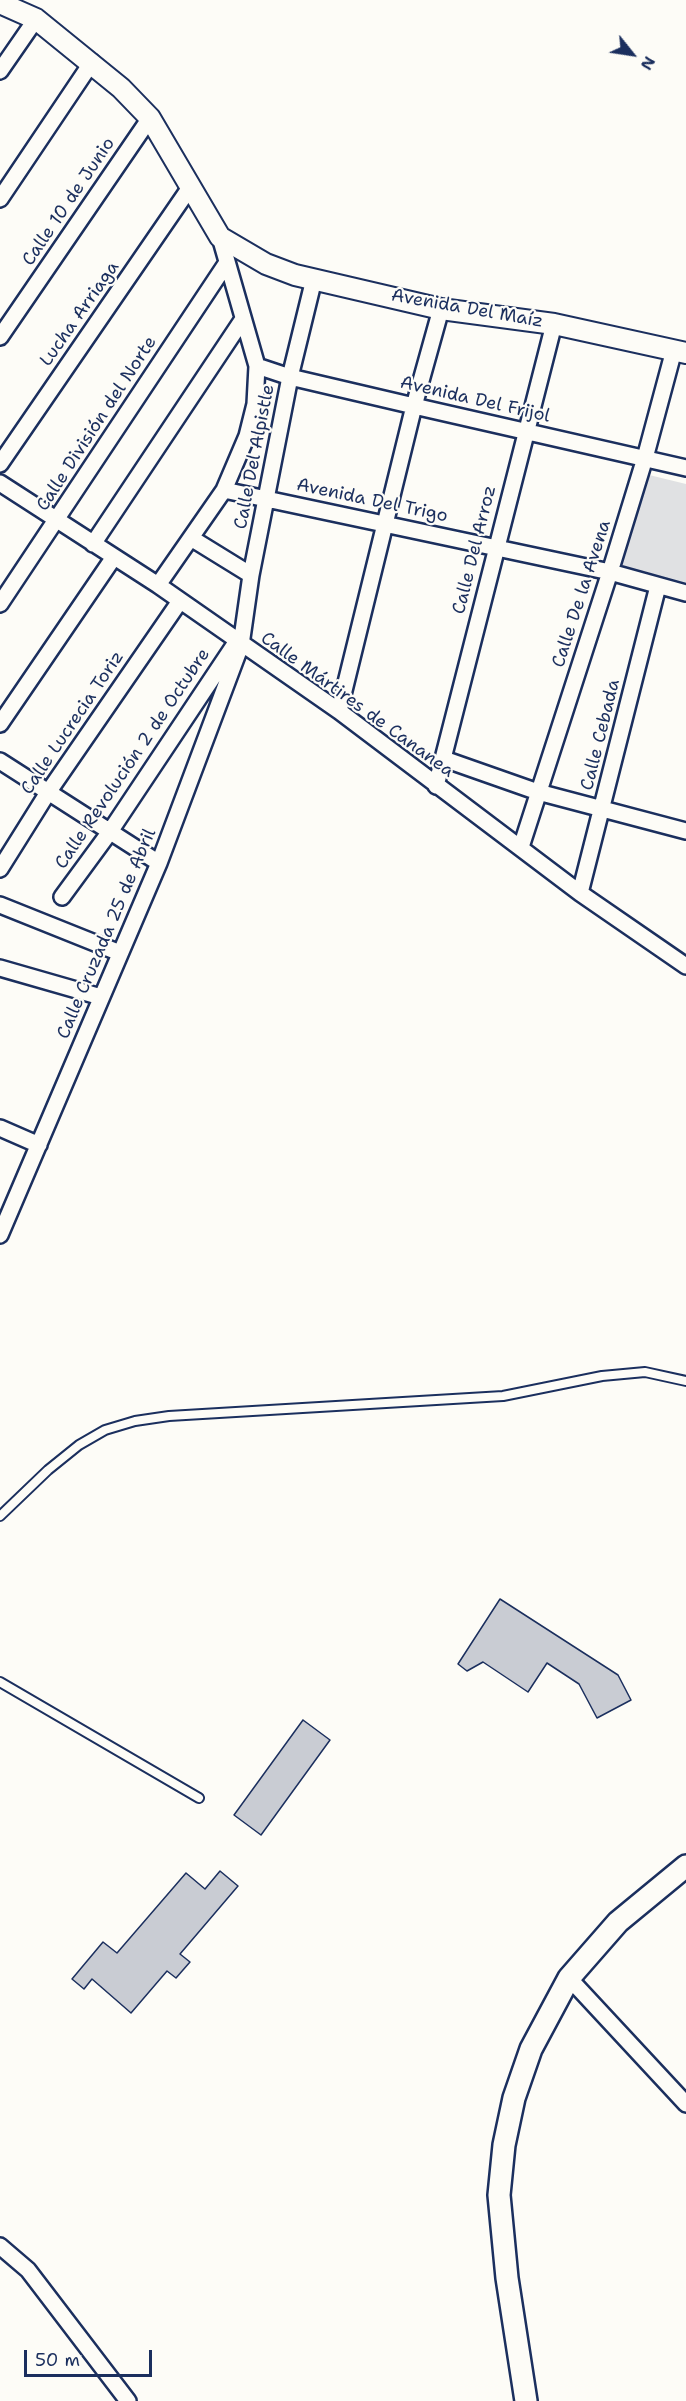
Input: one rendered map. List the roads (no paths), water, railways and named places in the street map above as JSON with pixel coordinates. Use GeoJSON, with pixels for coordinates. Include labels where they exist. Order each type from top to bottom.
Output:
{"type":"FeatureCollection","features":[{"type":"Feature","properties":{"kind":"main road"},"geometry":{"type":"LineString","coordinates":[[526,2401],[507,2278],[500,2195],[504,2145],[514,2098],[531,2049],[569,1978],[618,1922],[686,1866]]}},
{"type":"Feature","properties":{"kind":"street"},"geometry":{"type":"LineString","coordinates":[[0,3],[36,19],[92,62],[150,118],[220,237],[257,366],[255,404],[247,436],[224,490],[158,585]]}},
{"type":"Feature","properties":{"kind":"street"},"geometry":{"type":"LineString","coordinates":[[0,71],[36,19]]}},
{"type":"Feature","properties":{"kind":"street"},"geometry":{"type":"LineString","coordinates":[[0,200],[92,62]]}},
{"type":"Feature","properties":{"kind":"street","name":"Calle 10 de Junio"},"geometry":{"type":"LineString","coordinates":[[0,337],[150,118]]}},
{"type":"Feature","properties":{"kind":"street","name":"Lucha Arriaga"},"geometry":{"type":"LineString","coordinates":[[0,464],[191,186]]}},
{"type":"Feature","properties":{"kind":"street","name":"Avenida Del Maíz"},"geometry":{"type":"LineString","coordinates":[[220,237],[266,264],[314,279],[441,309],[554,324],[680,352]]}},
{"type":"Feature","properties":{"kind":"street","name":"Calle División del Norte"},"geometry":{"type":"LineString","coordinates":[[0,604],[226,264]]}},
{"type":"Feature","properties":{"kind":"street","name":"Calle Del Alpistle"},"geometry":{"type":"LineString","coordinates":[[239,643],[266,498],[314,279]]}},
{"type":"Feature","properties":{"kind":"street"},"geometry":{"type":"LineString","coordinates":[[339,711],[414,406],[441,309]]}},
{"type":"Feature","properties":{"kind":"street"},"geometry":{"type":"LineString","coordinates":[[93,544],[243,319]]}},
{"type":"Feature","properties":{"kind":"street","name":"Calle Del Arroz"},"geometry":{"type":"LineString","coordinates":[[436,786],[554,324]]}},
{"type":"Feature","properties":{"kind":"street","name":"Calle De la Avena"},"geometry":{"type":"LineString","coordinates":[[521,847],[680,352]]}},
{"type":"Feature","properties":{"kind":"street","name":"Avenida Del Frijol"},"geometry":{"type":"LineString","coordinates":[[257,366],[291,377],[686,468]]}},
{"type":"Feature","properties":{"kind":"street","name":"Calle Mártires de Cananea"},"geometry":{"type":"LineString","coordinates":[[0,483],[158,585],[339,711],[580,893],[684,964]]}},
{"type":"Feature","properties":{"kind":"street","name":"Avenida Del Trigo"},"geometry":{"type":"LineString","coordinates":[[224,490],[610,572],[686,593]]}},
{"type":"Feature","properties":{"kind":"street"},"geometry":{"type":"LineString","coordinates":[[191,538],[251,575]]}},
{"type":"Feature","properties":{"kind":"street"},"geometry":{"type":"LineString","coordinates":[[0,724],[114,557]]}},
{"type":"Feature","properties":{"kind":"street","name":"Calle Cebada"},"geometry":{"type":"LineString","coordinates":[[580,893],[658,586]]}},
{"type":"Feature","properties":{"kind":"street","name":"Calle Lucrecia Toriz"},"geometry":{"type":"LineString","coordinates":[[0,869],[47,794],[180,601]]}},
{"type":"Feature","properties":{"kind":"street","name":"Calle Revolución 2 de Octubre"},"geometry":{"type":"LineString","coordinates":[[62,897],[109,833],[239,643]]}},
{"type":"Feature","properties":{"kind":"street","name":"Calle Cruzada 25 de Abril"},"geometry":{"type":"LineString","coordinates":[[0,1235],[159,864],[239,643]]}},
{"type":"Feature","properties":{"kind":"street"},"geometry":{"type":"LineString","coordinates":[[444,759],[538,792],[686,831]]}},
{"type":"Feature","properties":{"kind":"street"},"geometry":{"type":"LineString","coordinates":[[0,761],[47,794],[159,864]]}},
{"type":"Feature","properties":{"kind":"street"},"geometry":{"type":"LineString","coordinates":[[0,905],[120,952]]}},
{"type":"Feature","properties":{"kind":"street"},"geometry":{"type":"LineString","coordinates":[[684,964],[686,946]]}},
{"type":"Feature","properties":{"kind":"street"},"geometry":{"type":"LineString","coordinates":[[0,968],[101,997]]}},
{"type":"Feature","properties":{"kind":"street"},"geometry":{"type":"LineString","coordinates":[[0,1128],[39,1144]]}},
{"type":"Feature","properties":{"kind":"street"},"geometry":{"type":"LineString","coordinates":[[569,1978],[686,2104]]}},
{"type":"Feature","properties":{"kind":"street"},"geometry":{"type":"LineString","coordinates":[[0,2246],[28,2270],[128,2401]]}},
{"type":"Feature","properties":{"kind":"lane"},"geometry":{"type":"LineString","coordinates":[[0,1516],[48,1470],[79,1445],[105,1430],[135,1421],[169,1416],[503,1396],[602,1376],[645,1372],[686,1381]]}},
{"type":"Feature","properties":{"kind":"lane"},"geometry":{"type":"LineString","coordinates":[[0,1682],[199,1798]]}}]}
